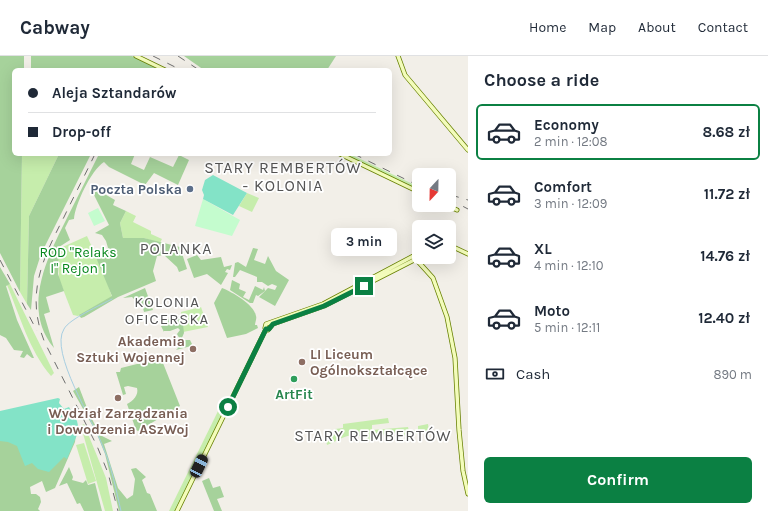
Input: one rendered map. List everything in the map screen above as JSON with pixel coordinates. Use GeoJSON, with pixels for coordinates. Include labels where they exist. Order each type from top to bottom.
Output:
{"type":"FeatureCollection","features":[{"type":"Feature","properties":{"kind":"street"},"geometry":{"type":"LineString","coordinates":[[136,56],[161,68]]}},
{"type":"Feature","properties":{"kind":"street"},"geometry":{"type":"LineString","coordinates":[[399,57],[406,76],[468,150]]}},
{"type":"Feature","properties":{"kind":"street"},"geometry":{"type":"LineString","coordinates":[[344,156],[412,189]]}},
{"type":"Feature","properties":{"kind":"street"},"geometry":{"type":"LineString","coordinates":[[456,248],[468,254]]}},
{"type":"Feature","properties":{"kind":"street"},"geometry":{"type":"LineString","coordinates":[[177,511],[266,329],[264,326],[323,304],[412,259]]}},
{"type":"Feature","properties":{"kind":"street"},"geometry":{"type":"LineString","coordinates":[[419,264],[434,280],[447,317],[454,355],[463,471],[468,494]]}},
{"type":"Feature","properties":{"kind":"green space"},"geometry":{"type":"Polygon","coordinates":[[[0,56],[24,56],[24,68],[12,68],[12,156],[22,156],[20,292],[0,253],[0,56]]]}},
{"type":"Feature","properties":{"kind":"green space"},"geometry":{"type":"Polygon","coordinates":[[[31,56],[132,56],[156,68],[31,68],[31,56]]]}},
{"type":"Feature","properties":{"kind":"green space"},"geometry":{"type":"Polygon","coordinates":[[[184,56],[336,56],[328,68],[201,68],[184,56]]]}},
{"type":"Feature","properties":{"kind":"green space"},"geometry":{"type":"Polygon","coordinates":[[[22,156],[58,156],[29,216],[27,304],[20,292],[22,156]]]}},
{"type":"Feature","properties":{"kind":"green space"},"geometry":{"type":"Polygon","coordinates":[[[58,156],[90,156],[41,254],[34,276],[31,310],[27,304],[29,216],[58,156]]]}},
{"type":"Feature","properties":{"kind":"green space"},"geometry":{"type":"Polygon","coordinates":[[[98,156],[134,156],[131,164],[144,170],[150,157],[173,167],[178,156],[189,160],[178,185],[154,173],[145,185],[109,167],[104,162],[94,172],[84,188],[77,205],[74,219],[69,220],[65,228],[70,240],[59,247],[58,274],[64,291],[46,297],[50,312],[44,314],[54,348],[44,332],[39,315],[39,298],[41,281],[46,263],[98,156]]]}},
{"type":"Feature","properties":{"kind":"green space"},"geometry":{"type":"Polygon","coordinates":[[[348,156],[354,156],[412,184],[412,188],[348,156]]]}},
{"type":"Feature","properties":{"kind":"green space"},"geometry":{"type":"Polygon","coordinates":[[[213,175],[247,193],[233,215],[203,199],[204,195],[202,190],[205,180],[213,175]]]}},
{"type":"Feature","properties":{"kind":"green space"},"geometry":{"type":"Polygon","coordinates":[[[94,188],[115,200],[113,205],[126,211],[120,223],[123,238],[144,238],[180,247],[187,269],[179,272],[177,267],[164,255],[157,256],[153,271],[156,281],[118,297],[81,318],[79,315],[112,296],[95,255],[108,248],[102,235],[95,233],[109,225],[92,191],[94,188]]]}},
{"type":"Feature","properties":{"kind":"green space"},"geometry":{"type":"Polygon","coordinates":[[[247,193],[259,198],[252,212],[239,206],[247,193]]]}},
{"type":"Feature","properties":{"kind":"green space"},"geometry":{"type":"Polygon","coordinates":[[[203,199],[240,220],[232,236],[195,226],[203,199]]]}},
{"type":"Feature","properties":{"kind":"green space"},"geometry":{"type":"Polygon","coordinates":[[[98,208],[105,221],[94,226],[88,213],[98,208]]]}},
{"type":"Feature","properties":{"kind":"green space"},"geometry":{"type":"Polygon","coordinates":[[[126,211],[136,216],[133,222],[151,231],[151,234],[162,239],[160,243],[144,238],[123,238],[120,223],[126,211]]]}},
{"type":"Feature","properties":{"kind":"green space","name":"ROD \"Relaks I\" Rejon 1"},"geometry":{"type":"Polygon","coordinates":[[[87,236],[105,276],[112,297],[78,316],[73,315],[59,279],[58,249],[87,236]]]}},
{"type":"Feature","properties":{"kind":"green space"},"geometry":{"type":"Polygon","coordinates":[[[253,248],[258,249],[254,260],[265,264],[268,256],[276,271],[289,280],[275,306],[259,297],[268,288],[275,290],[277,286],[272,284],[268,286],[262,282],[257,282],[257,277],[240,270],[235,277],[233,277],[235,263],[238,262],[246,267],[253,248]]]}},
{"type":"Feature","properties":{"kind":"green space"},"geometry":{"type":"Polygon","coordinates":[[[197,255],[201,260],[221,257],[224,267],[232,265],[230,270],[227,269],[225,272],[228,273],[221,285],[207,274],[194,278],[187,259],[197,255]]]}},
{"type":"Feature","properties":{"kind":"green space"},"geometry":{"type":"Polygon","coordinates":[[[0,267],[10,284],[6,286],[17,320],[34,358],[27,354],[24,358],[20,357],[23,351],[14,350],[6,338],[0,335],[0,267]]]}},
{"type":"Feature","properties":{"kind":"green space"},"geometry":{"type":"Polygon","coordinates":[[[232,280],[240,284],[239,289],[246,292],[243,297],[249,300],[255,286],[263,290],[264,287],[265,291],[258,296],[256,295],[253,303],[250,303],[230,290],[232,280]]]}},
{"type":"Feature","properties":{"kind":"green space"},"geometry":{"type":"Polygon","coordinates":[[[10,284],[54,373],[51,376],[43,366],[31,344],[7,285],[10,284]]]}},
{"type":"Feature","properties":{"kind":"green space"},"geometry":{"type":"Polygon","coordinates":[[[145,288],[153,310],[144,312],[143,308],[132,297],[123,298],[145,288]]]}},
{"type":"Feature","properties":{"kind":"green space"},"geometry":{"type":"Polygon","coordinates":[[[222,288],[237,295],[251,307],[256,317],[255,325],[257,325],[258,328],[246,334],[227,338],[214,303],[222,288]]]}},
{"type":"Feature","properties":{"kind":"green space"},"geometry":{"type":"Polygon","coordinates":[[[201,307],[208,327],[183,332],[181,312],[201,307]]]}},
{"type":"Feature","properties":{"kind":"green space"},"geometry":{"type":"Polygon","coordinates":[[[182,316],[184,333],[181,340],[190,340],[192,344],[191,346],[176,350],[178,348],[177,343],[181,347],[183,345],[177,334],[180,330],[178,328],[164,332],[161,326],[168,319],[182,316]]]}},
{"type":"Feature","properties":{"kind":"green space"},"geometry":{"type":"Polygon","coordinates":[[[161,358],[180,406],[138,431],[136,430],[127,404],[135,398],[137,388],[128,386],[124,387],[126,394],[123,395],[116,372],[120,372],[121,368],[161,358]]]}},
{"type":"Feature","properties":{"kind":"green space"},"geometry":{"type":"Polygon","coordinates":[[[79,387],[89,413],[100,435],[112,441],[104,444],[118,488],[127,499],[133,495],[135,479],[131,469],[136,468],[146,477],[142,480],[157,511],[119,511],[105,454],[96,432],[73,391],[79,387]]]}},
{"type":"Feature","properties":{"kind":"green space"},"geometry":{"type":"Polygon","coordinates":[[[58,398],[60,399],[59,403],[64,409],[69,407],[77,421],[79,430],[67,459],[64,457],[49,472],[38,469],[32,463],[25,466],[17,446],[8,442],[0,441],[0,411],[58,398]]]}},
{"type":"Feature","properties":{"kind":"green space"},"geometry":{"type":"Polygon","coordinates":[[[220,407],[225,410],[175,511],[169,511],[220,407]]]}},
{"type":"Feature","properties":{"kind":"green space"},"geometry":{"type":"Polygon","coordinates":[[[388,418],[389,423],[372,425],[372,430],[408,427],[409,431],[418,430],[418,426],[428,424],[429,432],[401,436],[400,432],[381,435],[382,438],[370,440],[363,437],[369,436],[368,431],[362,431],[362,437],[357,435],[348,436],[327,445],[325,436],[336,434],[335,429],[343,428],[343,424],[388,418]]]}},
{"type":"Feature","properties":{"kind":"green space"},"geometry":{"type":"Polygon","coordinates":[[[84,424],[106,478],[113,511],[105,511],[82,430],[82,425],[84,424]]]}},
{"type":"Feature","properties":{"kind":"green space"},"geometry":{"type":"Polygon","coordinates":[[[76,434],[75,442],[55,488],[46,492],[42,481],[30,487],[31,494],[36,494],[40,497],[41,502],[38,509],[40,511],[0,511],[0,439],[76,434]]]}},
{"type":"Feature","properties":{"kind":"green space"},"geometry":{"type":"Polygon","coordinates":[[[84,443],[96,481],[88,484],[76,445],[84,443]]]}},
{"type":"Feature","properties":{"kind":"green space"},"geometry":{"type":"Polygon","coordinates":[[[69,467],[73,477],[72,480],[83,483],[86,480],[88,485],[95,483],[102,511],[84,511],[80,503],[77,504],[67,483],[59,486],[69,467]]]}},
{"type":"Feature","properties":{"kind":"green space"},"geometry":{"type":"Polygon","coordinates":[[[209,478],[213,488],[220,486],[224,497],[217,499],[222,511],[214,511],[202,481],[209,478]]]}},
{"type":"Feature","properties":{"kind":"waterway"},"geometry":{"type":"LineString","coordinates":[[112,299],[86,312],[67,325],[64,329],[61,340],[62,354],[67,370],[109,462],[121,511]]}},
{"type":"Feature","properties":{"kind":"railway"},"geometry":{"type":"LineString","coordinates":[[153,56],[177,68]]}},
{"type":"Feature","properties":{"kind":"railway"},"geometry":{"type":"LineString","coordinates":[[178,56],[196,68]]}},
{"type":"Feature","properties":{"kind":"railway"},"geometry":{"type":"LineString","coordinates":[[94,156],[43,263],[36,293],[36,309],[39,326],[45,343],[97,446],[108,473],[118,511]]}},
{"type":"Feature","properties":{"kind":"railway"},"geometry":{"type":"LineString","coordinates":[[358,156],[412,183]]}},
{"type":"Feature","properties":{"kind":"railway"},"geometry":{"type":"LineString","coordinates":[[456,196],[468,200]]}},
{"type":"Feature","properties":{"kind":"railway"},"geometry":{"type":"LineString","coordinates":[[456,203],[468,209]]}},
{"type":"Feature","properties":{"kind":"railway"},"geometry":{"type":"LineString","coordinates":[[0,260],[37,331]]}},
{"type":"Feature","properties":{"kind":"place","name":"Poczta Polska"},"geometry":{"type":"Point","coordinates":[190,189]}},
{"type":"Feature","properties":{"kind":"place","name":"Akademia Sztuki Wojennej"},"geometry":{"type":"Point","coordinates":[193,349]}},
{"type":"Feature","properties":{"kind":"place","name":"LI Liceum Ogólnokształcące"},"geometry":{"type":"Point","coordinates":[302,362]}},
{"type":"Feature","properties":{"kind":"place","name":"ArtFit"},"geometry":{"type":"Point","coordinates":[294,379]}},
{"type":"Feature","properties":{"kind":"place","name":"Wydział Zarządzania i Dowodzenia ASzWoj"},"geometry":{"type":"Point","coordinates":[118,398]}},
{"type":"Feature","properties":{"kind":"district","name":"STARY REMBERTÓW - KOLONIA"},"geometry":{"type":"Point","coordinates":[283,176]}},
{"type":"Feature","properties":{"kind":"district","name":"POLANKA"},"geometry":{"type":"Point","coordinates":[176,248]}},
{"type":"Feature","properties":{"kind":"district","name":"KOLONIA OFICERSKA"},"geometry":{"type":"Point","coordinates":[167,310]}},
{"type":"Feature","properties":{"kind":"district","name":"STARY REMBERTÓW"},"geometry":{"type":"Point","coordinates":[373,435]}},
{"type":"Feature","properties":{"kind":"route"},"geometry":{"type":"LineString","coordinates":[[228,407],[266,329],[268,330],[273,324],[324,306],[364,286]]}}]}
